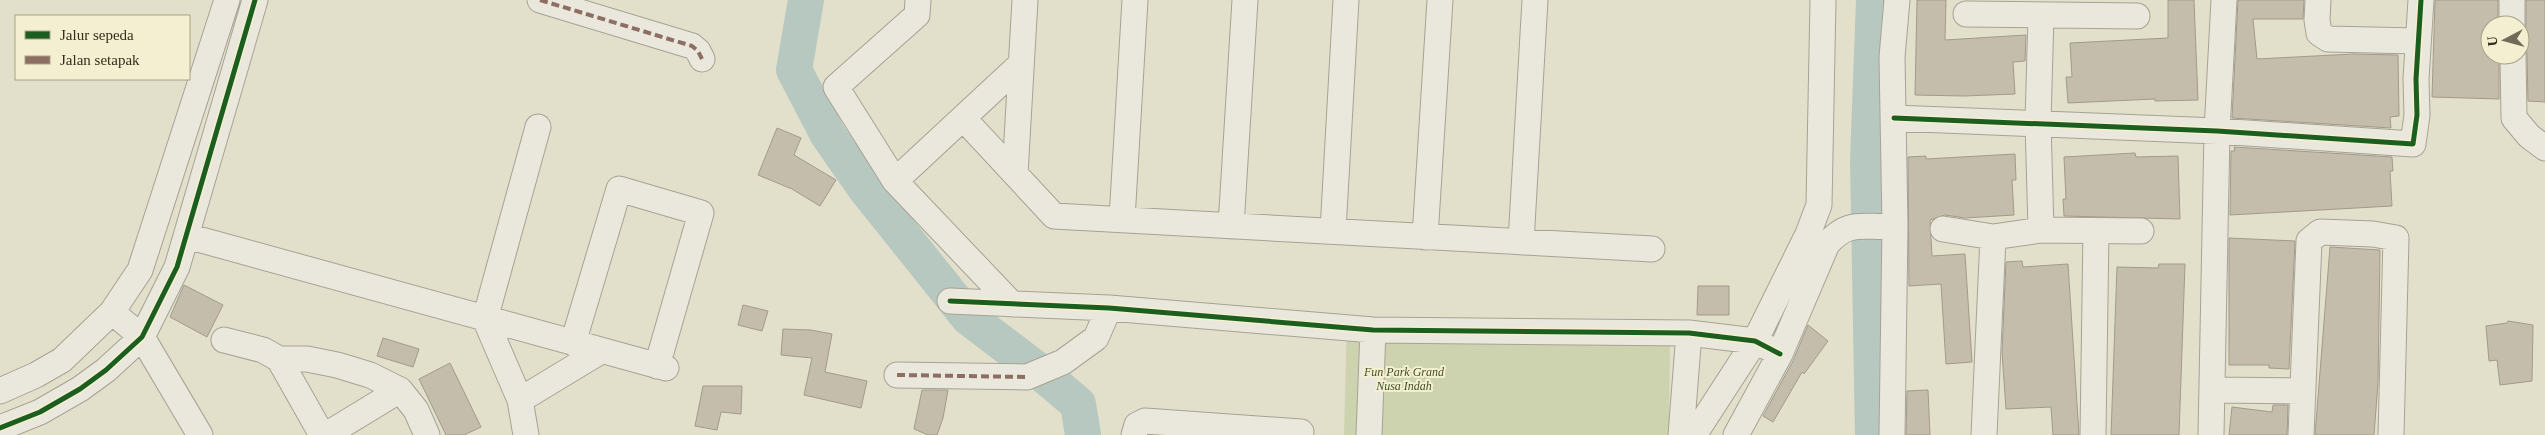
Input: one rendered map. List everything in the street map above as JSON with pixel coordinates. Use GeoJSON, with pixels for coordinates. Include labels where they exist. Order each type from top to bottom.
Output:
{"type":"FeatureCollection","features":[{"type":"Feature","properties":{"kind":"street"},"geometry":{"type":"LineString","coordinates":[[0,391],[36,375],[62,360],[112,312],[140,270],[227,0]]}},
{"type":"Feature","properties":{"kind":"street"},"geometry":{"type":"LineString","coordinates":[[0,428],[40,412],[80,389],[106,370],[142,337],[177,267],[255,0]]}},
{"type":"Feature","properties":{"kind":"street"},"geometry":{"type":"LineString","coordinates":[[540,0],[692,46],[698,51],[702,59]]}},
{"type":"Feature","properties":{"kind":"street"},"geometry":{"type":"LineString","coordinates":[[918,0],[917,15],[836,87],[895,180],[1012,304]]}},
{"type":"Feature","properties":{"kind":"street"},"geometry":{"type":"LineString","coordinates":[[1015,174],[1025,0]]}},
{"type":"Feature","properties":{"kind":"street"},"geometry":{"type":"LineString","coordinates":[[1122,219],[1135,0]]}},
{"type":"Feature","properties":{"kind":"street"},"geometry":{"type":"LineString","coordinates":[[1231,226],[1245,0]]}},
{"type":"Feature","properties":{"kind":"street"},"geometry":{"type":"LineString","coordinates":[[1333,231],[1346,0]]}},
{"type":"Feature","properties":{"kind":"street"},"geometry":{"type":"LineString","coordinates":[[1425,237],[1440,0]]}},
{"type":"Feature","properties":{"kind":"street"},"geometry":{"type":"LineString","coordinates":[[1521,242],[1535,0]]}},
{"type":"Feature","properties":{"kind":"street"},"geometry":{"type":"LineString","coordinates":[[1736,435],[1780,354],[1817,239],[1823,0]]}},
{"type":"Feature","properties":{"kind":"street"},"geometry":{"type":"LineString","coordinates":[[1892,435],[1891,227],[1894,118],[1892,56],[1897,0]]}},
{"type":"Feature","properties":{"kind":"street"},"geometry":{"type":"LineString","coordinates":[[2211,435],[2217,131],[2224,0]]}},
{"type":"Feature","properties":{"kind":"street"},"geometry":{"type":"LineString","coordinates":[[2318,0],[2317,20],[2319,33],[2328,39],[2417,41]]}},
{"type":"Feature","properties":{"kind":"street"},"geometry":{"type":"LineString","coordinates":[[1894,118],[2038,122],[2413,144],[2417,115],[2417,41],[2421,0]]}},
{"type":"Feature","properties":{"kind":"street"},"geometry":{"type":"LineString","coordinates":[[2512,0],[2512,15]]}},
{"type":"Feature","properties":{"kind":"street"},"geometry":{"type":"LineString","coordinates":[[1966,14],[2000,7],[2041,15],[2096,8],[2137,16]]}},
{"type":"Feature","properties":{"kind":"street"},"geometry":{"type":"LineString","coordinates":[[2041,15],[2038,122],[2041,230]]}},
{"type":"Feature","properties":{"kind":"street"},"geometry":{"type":"LineString","coordinates":[[895,180],[1022,64]]}},
{"type":"Feature","properties":{"kind":"street"},"geometry":{"type":"LineString","coordinates":[[2513,65],[2514,118],[2529,136],[2545,148]]}},
{"type":"Feature","properties":{"kind":"street"},"geometry":{"type":"LineString","coordinates":[[963,118],[1054,216],[1652,249]]}},
{"type":"Feature","properties":{"kind":"street"},"geometry":{"type":"LineString","coordinates":[[526,435],[520,400],[485,318],[538,127]]}},
{"type":"Feature","properties":{"kind":"street"},"geometry":{"type":"LineString","coordinates":[[187,236],[601,351],[662,367],[701,213],[619,189],[573,343]]}},
{"type":"Feature","properties":{"kind":"street"},"geometry":{"type":"LineString","coordinates":[[1694,435],[1755,341],[1817,239],[1836,234],[1849,226],[1891,227]]}},
{"type":"Feature","properties":{"kind":"street"},"geometry":{"type":"LineString","coordinates":[[1943,230],[1993,237],[2041,230],[2141,231]]}},
{"type":"Feature","properties":{"kind":"street"},"geometry":{"type":"LineString","coordinates":[[2093,435],[2096,231]]}},
{"type":"Feature","properties":{"kind":"street"},"geometry":{"type":"LineString","coordinates":[[2301,435],[2301,391],[2309,241],[2320,232],[2373,234],[2396,238],[2391,435]]}},
{"type":"Feature","properties":{"kind":"street"},"geometry":{"type":"LineString","coordinates":[[1984,435],[1993,237]]}},
{"type":"Feature","properties":{"kind":"street"},"geometry":{"type":"LineString","coordinates":[[961,301],[1109,308],[1373,330],[1689,334],[1755,341],[1780,354]]}},
{"type":"Feature","properties":{"kind":"street"},"geometry":{"type":"LineString","coordinates":[[897,376],[1038,373],[1063,362],[1096,338],[1109,308]]}},
{"type":"Feature","properties":{"kind":"street"},"geometry":{"type":"LineString","coordinates":[[112,312],[142,337],[200,435]]}},
{"type":"Feature","properties":{"kind":"street"},"geometry":{"type":"LineString","coordinates":[[1369,435],[1373,330]]}},
{"type":"Feature","properties":{"kind":"street"},"geometry":{"type":"LineString","coordinates":[[1681,435],[1689,334]]}},
{"type":"Feature","properties":{"kind":"street"},"geometry":{"type":"LineString","coordinates":[[224,340],[263,350],[279,359],[307,359],[337,365],[370,375],[400,390],[416,410],[427,435]]}},
{"type":"Feature","properties":{"kind":"street"},"geometry":{"type":"LineString","coordinates":[[520,400],[601,351]]}},
{"type":"Feature","properties":{"kind":"street"},"geometry":{"type":"LineString","coordinates":[[279,359],[322,435]]}},
{"type":"Feature","properties":{"kind":"street"},"geometry":{"type":"LineString","coordinates":[[326,435],[400,390]]}},
{"type":"Feature","properties":{"kind":"street"},"geometry":{"type":"LineString","coordinates":[[2213,390],[2301,391]]}},
{"type":"Feature","properties":{"kind":"street"},"geometry":{"type":"LineString","coordinates":[[1134,435],[1137,424],[1145,421],[1265,433],[1302,432]]}},
{"type":"Feature","properties":{"kind":"green space","name":"Fun Park Grand Nusa Indah"},"geometry":{"type":"Polygon","coordinates":[[[1347,319],[1670,334],[1669,435],[1344,435],[1347,319]]]}},
{"type":"Feature","properties":{"kind":"building"},"geometry":{"type":"Polygon","coordinates":[[[1917,0],[1946,0],[1945,40],[2026,35],[2025,61],[2013,62],[2015,94],[1915,95],[1917,0]]]}},
{"type":"Feature","properties":{"kind":"building"},"geometry":{"type":"Polygon","coordinates":[[[2168,0],[2194,0],[2198,100],[2155,101],[2155,99],[2068,103],[2066,77],[2072,77],[2070,43],[2168,38],[2168,0]]]}},
{"type":"Feature","properties":{"kind":"building"},"geometry":{"type":"Polygon","coordinates":[[[2238,0],[2304,0],[2303,19],[2253,19],[2257,59],[2353,54],[2398,55],[2399,116],[2390,117],[2391,128],[2232,118],[2238,0]]]}},
{"type":"Feature","properties":{"kind":"building"},"geometry":{"type":"Polygon","coordinates":[[[2435,0],[2498,0],[2498,15],[2480,15],[2480,65],[2499,65],[2499,99],[2432,97],[2435,0]]]}},
{"type":"Feature","properties":{"kind":"building"},"geometry":{"type":"Polygon","coordinates":[[[2526,0],[2545,0],[2545,102],[2528,101],[2527,65],[2530,65],[2530,15],[2526,15],[2526,0]]]}},
{"type":"Feature","properties":{"kind":"building"},"geometry":{"type":"Polygon","coordinates":[[[777,128],[801,138],[794,155],[836,180],[820,206],[792,189],[758,175],[777,128]]]}},
{"type":"Feature","properties":{"kind":"building"},"geometry":{"type":"Polygon","coordinates":[[[2234,147],[2392,157],[2393,171],[2390,171],[2392,206],[2230,215],[2231,151],[2235,151],[2234,147]]]}},
{"type":"Feature","properties":{"kind":"building"},"geometry":{"type":"Polygon","coordinates":[[[2135,153],[2136,157],[2178,156],[2180,219],[2064,216],[2063,199],[2066,199],[2064,157],[2135,153]]]}},
{"type":"Feature","properties":{"kind":"building"},"geometry":{"type":"Polygon","coordinates":[[[2015,154],[2016,180],[2012,180],[2014,215],[1965,218],[1945,215],[1930,220],[1932,256],[1965,254],[1972,362],[1946,364],[1941,284],[1909,286],[1908,157],[1926,156],[1926,159],[2015,154]]]}},
{"type":"Feature","properties":{"kind":"building"},"geometry":{"type":"Polygon","coordinates":[[[2229,238],[2295,241],[2289,369],[2269,368],[2269,365],[2229,365],[2229,238]]]}},
{"type":"Feature","properties":{"kind":"building"},"geometry":{"type":"Polygon","coordinates":[[[2330,247],[2380,250],[2378,383],[2374,435],[2315,435],[2330,247]]]}},
{"type":"Feature","properties":{"kind":"building"},"geometry":{"type":"Polygon","coordinates":[[[2022,261],[2023,267],[2068,264],[2079,435],[2053,435],[2051,407],[2006,409],[2002,352],[2006,262],[2022,261]]]}},
{"type":"Feature","properties":{"kind":"building"},"geometry":{"type":"Polygon","coordinates":[[[2159,264],[2185,264],[2179,435],[2111,435],[2117,267],[2158,268],[2159,264]]]}},
{"type":"Feature","properties":{"kind":"building"},"geometry":{"type":"Polygon","coordinates":[[[184,285],[223,305],[207,337],[170,317],[184,285]]]}},
{"type":"Feature","properties":{"kind":"building"},"geometry":{"type":"Polygon","coordinates":[[[1698,286],[1729,286],[1729,315],[1697,315],[1698,286]]]}},
{"type":"Feature","properties":{"kind":"building"},"geometry":{"type":"Polygon","coordinates":[[[743,305],[768,311],[762,331],[738,325],[743,305]]]}},
{"type":"Feature","properties":{"kind":"building"},"geometry":{"type":"Polygon","coordinates":[[[2508,321],[2533,325],[2532,381],[2500,385],[2497,360],[2489,361],[2486,326],[2507,323],[2508,321]]]}},
{"type":"Feature","properties":{"kind":"building"},"geometry":{"type":"Polygon","coordinates":[[[1808,325],[1828,341],[1804,374],[1802,372],[1773,422],[1763,416],[1793,361],[1808,325]]]}},
{"type":"Feature","properties":{"kind":"building"},"geometry":{"type":"Polygon","coordinates":[[[783,329],[811,330],[832,334],[825,372],[867,381],[861,408],[804,395],[812,358],[781,355],[783,329]]]}},
{"type":"Feature","properties":{"kind":"building"},"geometry":{"type":"Polygon","coordinates":[[[383,338],[419,349],[413,367],[377,356],[383,338]]]}},
{"type":"Feature","properties":{"kind":"building"},"geometry":{"type":"Polygon","coordinates":[[[450,363],[481,427],[464,435],[446,435],[419,379],[450,363]]]}},
{"type":"Feature","properties":{"kind":"building"},"geometry":{"type":"Polygon","coordinates":[[[703,386],[742,386],[741,414],[721,412],[717,430],[695,426],[703,386]]]}},
{"type":"Feature","properties":{"kind":"building"},"geometry":{"type":"Polygon","coordinates":[[[922,390],[948,390],[943,418],[937,435],[928,435],[914,429],[922,390]]]}},
{"type":"Feature","properties":{"kind":"building"},"geometry":{"type":"Polygon","coordinates":[[[1928,390],[1930,435],[1906,435],[1907,391],[1928,390]]]}},
{"type":"Feature","properties":{"kind":"building"},"geometry":{"type":"Polygon","coordinates":[[[2273,405],[2288,405],[2287,435],[2229,435],[2232,407],[2272,412],[2273,405]]]}},
{"type":"Feature","properties":{"kind":"waterway"},"geometry":{"type":"LineString","coordinates":[[806,0],[794,70],[828,135],[865,188],[969,318],[1039,371],[1078,404],[1083,435]]}},
{"type":"Feature","properties":{"kind":"waterway"},"geometry":{"type":"LineString","coordinates":[[1873,435],[1868,161],[1874,0]]}},
{"type":"Feature","properties":{"kind":"marked path"},"geometry":{"type":"LineString","coordinates":[[540,0],[692,46],[698,51],[702,59]]}},
{"type":"Feature","properties":{"kind":"marked path"},"geometry":{"type":"LineString","coordinates":[[897,375],[1027,377]]}},
{"type":"Feature","properties":{"kind":"cycle path"},"geometry":{"type":"LineString","coordinates":[[0,428],[40,412],[80,389],[106,370],[142,337],[177,267],[255,0]]}},
{"type":"Feature","properties":{"kind":"cycle path"},"geometry":{"type":"LineString","coordinates":[[1894,118],[2217,131],[2413,144],[2417,115],[2416,79],[2421,0]]}},
{"type":"Feature","properties":{"kind":"cycle path"},"geometry":{"type":"LineString","coordinates":[[950,301],[1109,308],[1373,330],[1689,333],[1755,341],[1780,354]]}}]}
